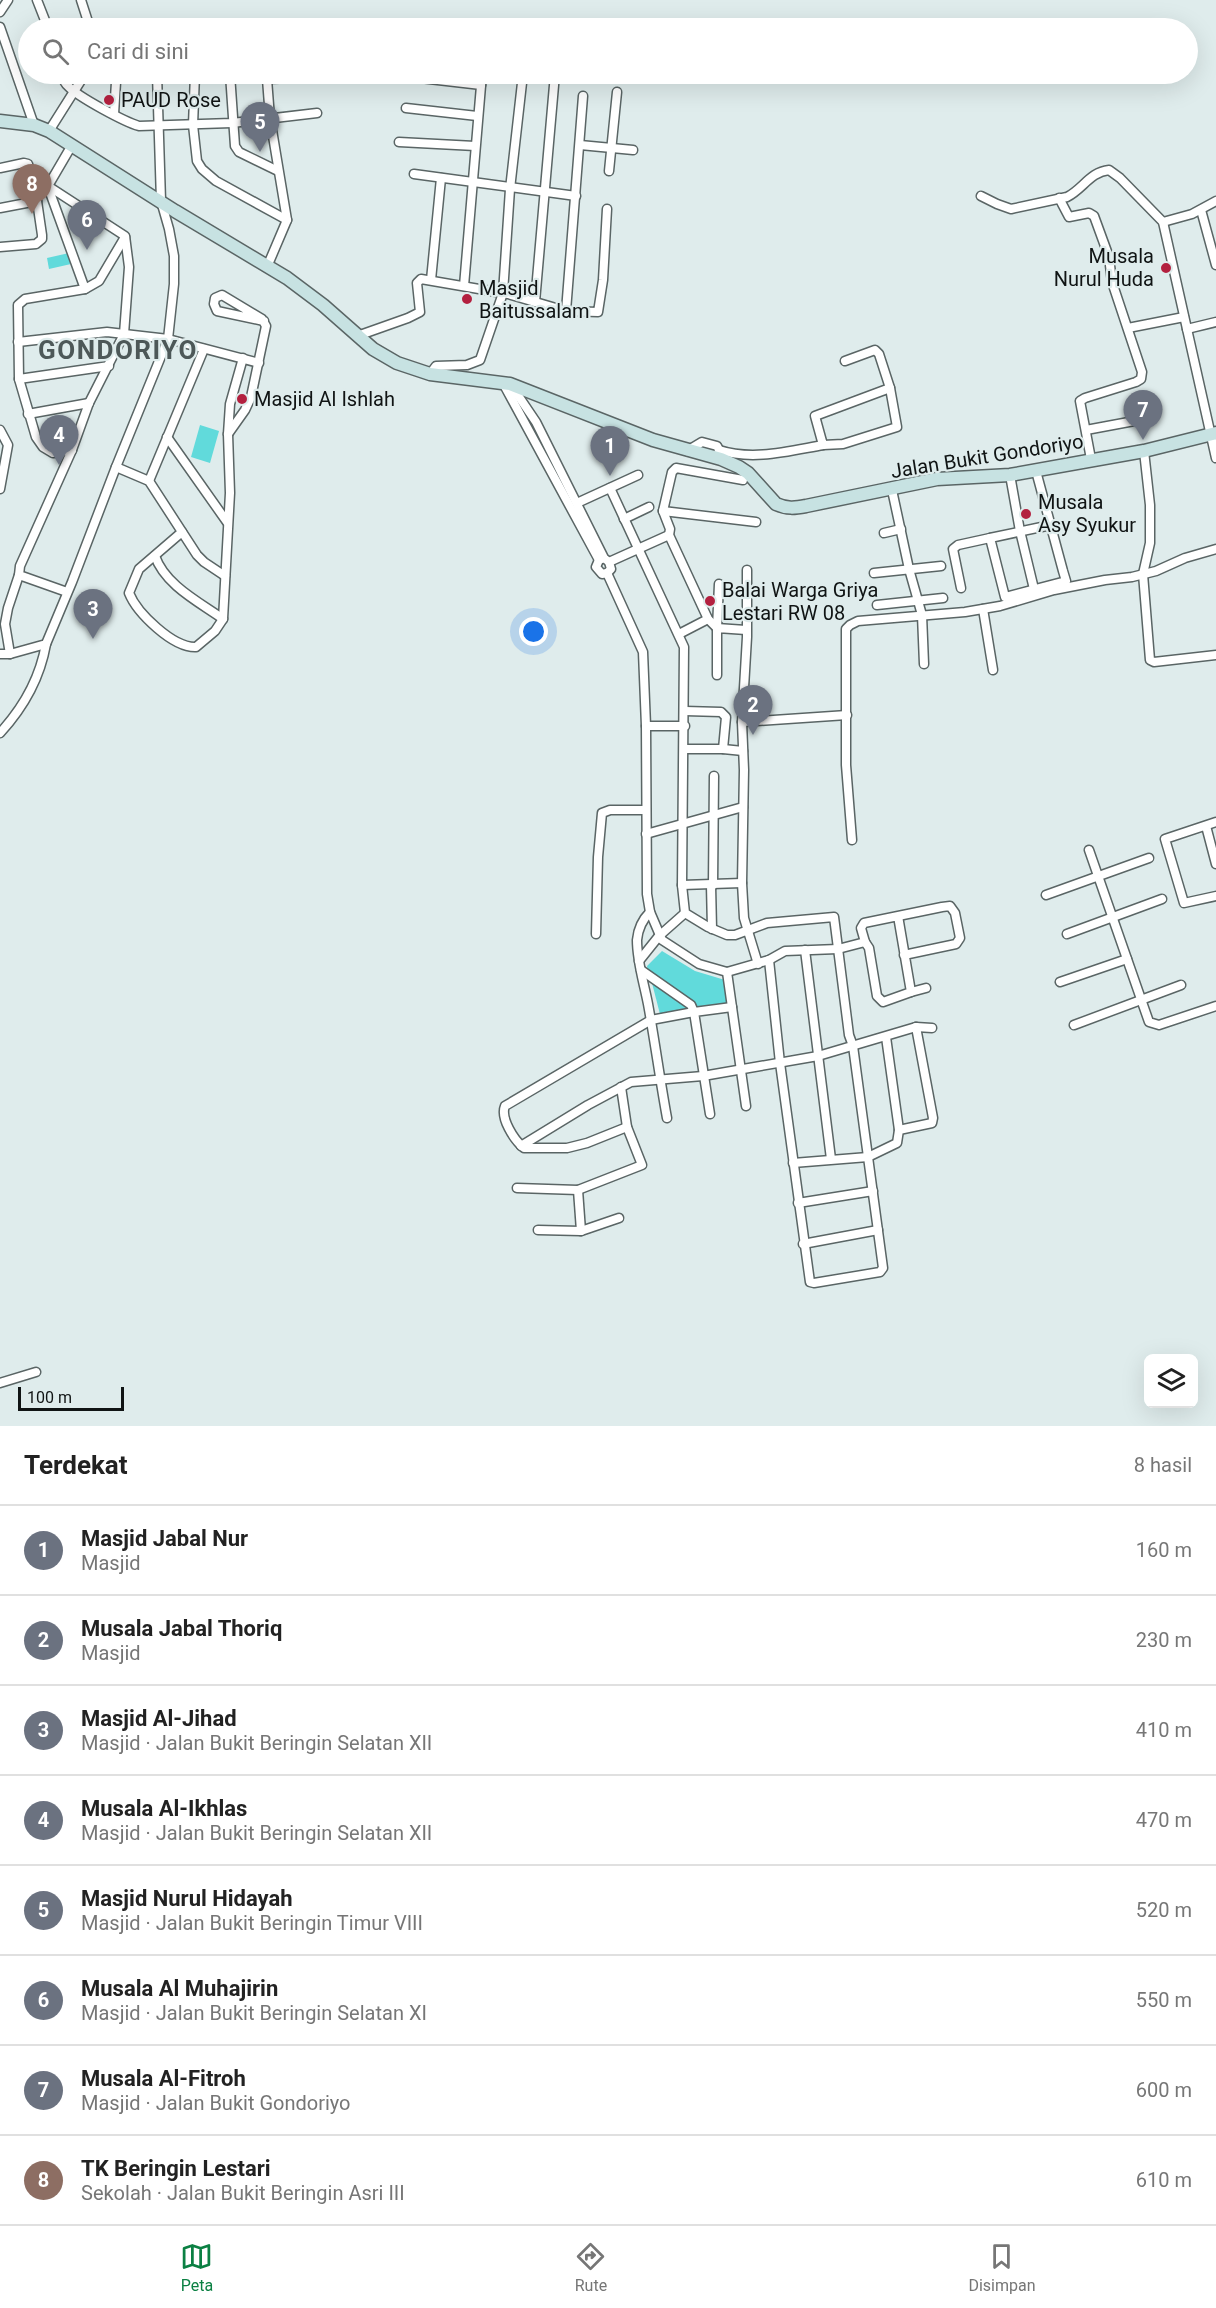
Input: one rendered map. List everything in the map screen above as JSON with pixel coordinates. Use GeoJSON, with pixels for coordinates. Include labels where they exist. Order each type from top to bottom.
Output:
{"type":"FeatureCollection","features":[{"type":"Feature","properties":{"kind":"street"},"geometry":{"type":"LineString","coordinates":[[0,12],[8,0]]}},
{"type":"Feature","properties":{"kind":"street"},"geometry":{"type":"LineString","coordinates":[[37,0],[44,18]]}},
{"type":"Feature","properties":{"kind":"street"},"geometry":{"type":"LineString","coordinates":[[81,0],[87,18]]}},
{"type":"Feature","properties":{"kind":"street"},"geometry":{"type":"LineString","coordinates":[[0,27],[28,124]]}},
{"type":"Feature","properties":{"kind":"street"},"geometry":{"type":"LineString","coordinates":[[66,84],[74,92],[132,124],[158,127],[232,123],[317,113]]}},
{"type":"Feature","properties":{"kind":"street"},"geometry":{"type":"LineString","coordinates":[[49,131],[79,84]]}},
{"type":"Feature","properties":{"kind":"street"},"geometry":{"type":"LineString","coordinates":[[114,114],[116,84]]}},
{"type":"Feature","properties":{"kind":"street"},"geometry":{"type":"LineString","coordinates":[[0,733],[28,696],[43,660],[45,644],[168,339],[174,284],[174,256],[161,201],[157,84]]}},
{"type":"Feature","properties":{"kind":"street"},"geometry":{"type":"LineString","coordinates":[[195,84],[193,125],[197,161],[202,170],[216,181],[287,220]]}},
{"type":"Feature","properties":{"kind":"street"},"geometry":{"type":"LineString","coordinates":[[230,84],[235,146],[239,152],[278,171]]}},
{"type":"Feature","properties":{"kind":"street"},"geometry":{"type":"LineString","coordinates":[[267,84],[270,118],[287,220],[267,267]]}},
{"type":"Feature","properties":{"kind":"street"},"geometry":{"type":"LineString","coordinates":[[464,286],[481,85],[472,84]]}},
{"type":"Feature","properties":{"kind":"street"},"geometry":{"type":"LineString","coordinates":[[430,374],[436,366],[467,365],[480,360],[503,293],[510,189],[522,84]]}},
{"type":"Feature","properties":{"kind":"street"},"geometry":{"type":"LineString","coordinates":[[535,302],[554,84]]}},
{"type":"Feature","properties":{"kind":"street"},"geometry":{"type":"LineString","coordinates":[[609,171],[617,92]]}},
{"type":"Feature","properties":{"kind":"street"},"geometry":{"type":"LineString","coordinates":[[566,311],[583,96]]}},
{"type":"Feature","properties":{"kind":"street"},"geometry":{"type":"LineString","coordinates":[[406,108],[477,116]]}},
{"type":"Feature","properties":{"kind":"street","name":"Jalan Bukit Gondoriyo"},"geometry":{"type":"LineString","coordinates":[[0,123],[28,124],[49,131],[305,291],[360,335],[373,349],[397,363],[430,374],[507,383],[674,447],[687,451],[720,454],[748,473],[776,504],[782,507],[806,506],[937,479],[1010,475],[1036,471],[1144,451],[1214,433]]}},
{"type":"Feature","properties":{"kind":"street"},"geometry":{"type":"LineString","coordinates":[[399,142],[475,146]]}},
{"type":"Feature","properties":{"kind":"street"},"geometry":{"type":"LineString","coordinates":[[48,186],[72,145]]}},
{"type":"Feature","properties":{"kind":"street"},"geometry":{"type":"LineString","coordinates":[[580,145],[633,150]]}},
{"type":"Feature","properties":{"kind":"street"},"geometry":{"type":"LineString","coordinates":[[0,168],[24,163],[29,167],[42,235],[42,239],[36,244],[0,247]]}},
{"type":"Feature","properties":{"kind":"street"},"geometry":{"type":"LineString","coordinates":[[981,195],[1011,209],[1075,193],[1087,180],[1099,172],[1109,170],[1120,178],[1163,222],[1184,317],[1214,433],[1216,458]]}},
{"type":"Feature","properties":{"kind":"street"},"geometry":{"type":"LineString","coordinates":[[414,174],[510,189],[543,190],[576,196]]}},
{"type":"Feature","properties":{"kind":"street"},"geometry":{"type":"LineString","coordinates":[[431,280],[441,178]]}},
{"type":"Feature","properties":{"kind":"street"},"geometry":{"type":"LineString","coordinates":[[10,654],[5,624],[21,566],[72,450],[88,403],[124,334],[129,267],[125,236],[48,186]]}},
{"type":"Feature","properties":{"kind":"street"},"geometry":{"type":"LineString","coordinates":[[48,186],[85,289]]}},
{"type":"Feature","properties":{"kind":"street"},"geometry":{"type":"LineString","coordinates":[[1059,198],[1069,217],[1089,213],[1094,216],[1108,257],[1112,282],[1142,372],[1141,379],[1085,398],[1080,402],[1091,459]]}},
{"type":"Feature","properties":{"kind":"street"},"geometry":{"type":"LineString","coordinates":[[0,208],[37,201]]}},
{"type":"Feature","properties":{"kind":"street"},"geometry":{"type":"LineString","coordinates":[[1163,222],[1201,210],[1216,201]]}},
{"type":"Feature","properties":{"kind":"street"},"geometry":{"type":"LineString","coordinates":[[360,335],[420,312],[417,283],[421,279],[503,293],[566,311],[598,312],[607,209]]}},
{"type":"Feature","properties":{"kind":"street"},"geometry":{"type":"LineString","coordinates":[[1201,210],[1216,266]]}},
{"type":"Feature","properties":{"kind":"street"},"geometry":{"type":"LineString","coordinates":[[72,450],[53,453],[43,447],[36,437],[19,379],[18,305],[24,299],[85,289],[99,281],[125,236]]}},
{"type":"Feature","properties":{"kind":"street"},"geometry":{"type":"LineString","coordinates":[[228,434],[249,401],[266,335],[266,326],[264,321],[222,295],[217,296],[214,301],[218,311],[264,321]]}},
{"type":"Feature","properties":{"kind":"street"},"geometry":{"type":"LineString","coordinates":[[1128,328],[1184,317]]}},
{"type":"Feature","properties":{"kind":"street"},"geometry":{"type":"LineString","coordinates":[[1187,329],[1216,322]]}},
{"type":"Feature","properties":{"kind":"street"},"geometry":{"type":"LineString","coordinates":[[18,342],[107,332],[168,339],[259,363]]}},
{"type":"Feature","properties":{"kind":"street"},"geometry":{"type":"LineString","coordinates":[[149,481],[204,349]]}},
{"type":"Feature","properties":{"kind":"street"},"geometry":{"type":"LineString","coordinates":[[720,454],[754,455],[843,444],[897,427],[890,388],[879,354],[875,350],[845,361]]}},
{"type":"Feature","properties":{"kind":"street"},"geometry":{"type":"LineString","coordinates":[[182,531],[139,568],[129,593],[142,614],[162,632],[183,645],[196,646],[219,628],[223,619],[230,493],[228,434],[231,397],[243,358]]}},
{"type":"Feature","properties":{"kind":"street"},"geometry":{"type":"LineString","coordinates":[[19,379],[109,366]]}},
{"type":"Feature","properties":{"kind":"street"},"geometry":{"type":"LineString","coordinates":[[507,383],[536,422],[604,560]]}},
{"type":"Feature","properties":{"kind":"street"},"geometry":{"type":"LineString","coordinates":[[507,383],[604,560],[611,569],[602,574],[597,571],[596,564],[604,560],[639,549],[669,535]]}},
{"type":"Feature","properties":{"kind":"street"},"geometry":{"type":"LineString","coordinates":[[823,445],[815,416],[890,388]]}},
{"type":"Feature","properties":{"kind":"street"},"geometry":{"type":"LineString","coordinates":[[28,414],[88,403]]}},
{"type":"Feature","properties":{"kind":"street"},"geometry":{"type":"LineString","coordinates":[[1086,430],[1145,418]]}},
{"type":"Feature","properties":{"kind":"street"},"geometry":{"type":"LineString","coordinates":[[0,430],[8,445],[0,489]]}},
{"type":"Feature","properties":{"kind":"street"},"geometry":{"type":"LineString","coordinates":[[167,437],[227,522]]}},
{"type":"Feature","properties":{"kind":"street"},"geometry":{"type":"LineString","coordinates":[[1144,451],[1150,505],[1150,543],[1143,574],[1149,658],[1151,662],[1154,662],[1216,656]]}},
{"type":"Feature","properties":{"kind":"street"},"geometry":{"type":"LineString","coordinates":[[116,466],[149,481],[204,562],[225,576]]}},
{"type":"Feature","properties":{"kind":"street"},"geometry":{"type":"LineString","coordinates":[[743,480],[676,468],[672,472],[663,511],[670,529],[669,535],[708,619],[717,628],[746,630]]}},
{"type":"Feature","properties":{"kind":"street"},"geometry":{"type":"LineString","coordinates":[[990,538],[1005,597],[1066,581],[1036,471]]}},
{"type":"Feature","properties":{"kind":"street"},"geometry":{"type":"LineString","coordinates":[[577,502],[638,475]]}},
{"type":"Feature","properties":{"kind":"street"},"geometry":{"type":"LineString","coordinates":[[1010,475],[1034,589]]}},
{"type":"Feature","properties":{"kind":"street"},"geometry":{"type":"LineString","coordinates":[[610,488],[684,647],[682,885],[686,913]]}},
{"type":"Feature","properties":{"kind":"street"},"geometry":{"type":"LineString","coordinates":[[892,490],[909,569],[922,615],[924,664]]}},
{"type":"Feature","properties":{"kind":"street"},"geometry":{"type":"LineString","coordinates":[[624,519],[649,507]]}},
{"type":"Feature","properties":{"kind":"street"},"geometry":{"type":"LineString","coordinates":[[663,511],[756,522]]}},
{"type":"Feature","properties":{"kind":"street"},"geometry":{"type":"LineString","coordinates":[[961,588],[953,549],[957,545],[1051,525]]}},
{"type":"Feature","properties":{"kind":"street"},"geometry":{"type":"LineString","coordinates":[[885,532],[901,529]]}},
{"type":"Feature","properties":{"kind":"street"},"geometry":{"type":"LineString","coordinates":[[852,840],[846,765],[846,629],[850,625],[858,621],[983,609],[1054,590],[1143,574],[1216,549]]}},
{"type":"Feature","properties":{"kind":"street"},"geometry":{"type":"LineString","coordinates":[[155,556],[159,566],[170,579],[223,619]]}},
{"type":"Feature","properties":{"kind":"street"},"geometry":{"type":"LineString","coordinates":[[874,573],[941,566]]}},
{"type":"Feature","properties":{"kind":"street"},"geometry":{"type":"LineString","coordinates":[[747,570],[742,722],[742,883],[746,929],[758,964]]}},
{"type":"Feature","properties":{"kind":"street"},"geometry":{"type":"LineString","coordinates":[[607,573],[643,652],[647,894],[650,912],[659,936],[683,955],[699,964],[727,972],[758,964],[785,951],[838,949],[865,942]]}},
{"type":"Feature","properties":{"kind":"street"},"geometry":{"type":"LineString","coordinates":[[19,575],[67,592]]}},
{"type":"Feature","properties":{"kind":"street"},"geometry":{"type":"LineString","coordinates":[[717,675],[719,584]]}},
{"type":"Feature","properties":{"kind":"street"},"geometry":{"type":"LineString","coordinates":[[877,605],[944,598]]}},
{"type":"Feature","properties":{"kind":"street"},"geometry":{"type":"LineString","coordinates":[[983,609],[993,670]]}},
{"type":"Feature","properties":{"kind":"street"},"geometry":{"type":"LineString","coordinates":[[679,634],[708,619]]}},
{"type":"Feature","properties":{"kind":"street"},"geometry":{"type":"LineString","coordinates":[[0,654],[10,654],[45,644]]}},
{"type":"Feature","properties":{"kind":"street"},"geometry":{"type":"LineString","coordinates":[[685,711],[721,711],[726,717],[723,748]]}},
{"type":"Feature","properties":{"kind":"street"},"geometry":{"type":"LineString","coordinates":[[742,722],[847,715]]}},
{"type":"Feature","properties":{"kind":"street"},"geometry":{"type":"LineString","coordinates":[[646,726],[685,726]]}},
{"type":"Feature","properties":{"kind":"street"},"geometry":{"type":"LineString","coordinates":[[684,749],[723,748],[743,751]]}},
{"type":"Feature","properties":{"kind":"street"},"geometry":{"type":"LineString","coordinates":[[712,929],[714,776]]}},
{"type":"Feature","properties":{"kind":"street"},"geometry":{"type":"LineString","coordinates":[[646,834],[743,807]]}},
{"type":"Feature","properties":{"kind":"street"},"geometry":{"type":"LineString","coordinates":[[596,934],[598,856],[602,813],[610,810],[646,810]]}},
{"type":"Feature","properties":{"kind":"street"},"geometry":{"type":"LineString","coordinates":[[1216,822],[1166,837],[1165,841],[1184,903],[1216,896]]}},
{"type":"Feature","properties":{"kind":"street"},"geometry":{"type":"LineString","coordinates":[[1206,826],[1216,864]]}},
{"type":"Feature","properties":{"kind":"street"},"geometry":{"type":"LineString","coordinates":[[1089,850],[1149,1022],[1155,1025],[1216,1006]]}},
{"type":"Feature","properties":{"kind":"street"},"geometry":{"type":"LineString","coordinates":[[1046,895],[1149,858]]}},
{"type":"Feature","properties":{"kind":"street"},"geometry":{"type":"LineString","coordinates":[[682,885],[742,883]]}},
{"type":"Feature","properties":{"kind":"street"},"geometry":{"type":"LineString","coordinates":[[1067,934],[1162,899]]}},
{"type":"Feature","properties":{"kind":"street"},"geometry":{"type":"LineString","coordinates":[[904,955],[956,944],[960,938],[955,913],[950,906],[864,923],[861,928],[869,948],[880,1001],[926,988]]}},
{"type":"Feature","properties":{"kind":"street"},"geometry":{"type":"LineString","coordinates":[[650,912],[643,919],[637,940],[667,1118]]}},
{"type":"Feature","properties":{"kind":"street"},"geometry":{"type":"LineString","coordinates":[[686,913],[712,929],[727,935],[735,935],[767,923],[834,916],[882,1270],[811,1283],[803,1244],[769,960]]}},
{"type":"Feature","properties":{"kind":"street"},"geometry":{"type":"LineString","coordinates":[[640,966],[659,936],[686,913]]}},
{"type":"Feature","properties":{"kind":"street"},"geometry":{"type":"LineString","coordinates":[[898,916],[911,992]]}},
{"type":"Feature","properties":{"kind":"street"},"geometry":{"type":"LineString","coordinates":[[805,950],[831,1159]]}},
{"type":"Feature","properties":{"kind":"street"},"geometry":{"type":"LineString","coordinates":[[1060,982],[1128,959]]}},
{"type":"Feature","properties":{"kind":"street"},"geometry":{"type":"LineString","coordinates":[[640,966],[691,1005],[710,1114]]}},
{"type":"Feature","properties":{"kind":"street"},"geometry":{"type":"LineString","coordinates":[[727,972],[746,1106]]}},
{"type":"Feature","properties":{"kind":"street"},"geometry":{"type":"LineString","coordinates":[[1074,1025],[1181,985]]}},
{"type":"Feature","properties":{"kind":"street"},"geometry":{"type":"LineString","coordinates":[[521,1146],[505,1119],[503,1112],[506,1106],[651,1020],[732,1006]]}},
{"type":"Feature","properties":{"kind":"street"},"geometry":{"type":"LineString","coordinates":[[521,1146],[631,1082],[660,1081],[741,1070],[818,1056],[916,1027],[932,1028]]}},
{"type":"Feature","properties":{"kind":"street"},"geometry":{"type":"LineString","coordinates":[[899,1130],[931,1124],[934,1119],[916,1027]]}},
{"type":"Feature","properties":{"kind":"street"},"geometry":{"type":"LineString","coordinates":[[793,1163],[868,1157],[897,1143],[899,1130],[886,1037]]}},
{"type":"Feature","properties":{"kind":"street"},"geometry":{"type":"LineString","coordinates":[[517,1188],[578,1190],[642,1165],[627,1127],[621,1087]]}},
{"type":"Feature","properties":{"kind":"street"},"geometry":{"type":"LineString","coordinates":[[521,1146],[567,1148],[587,1143],[627,1127]]}},
{"type":"Feature","properties":{"kind":"street"},"geometry":{"type":"LineString","coordinates":[[578,1190],[581,1231]]}},
{"type":"Feature","properties":{"kind":"street"},"geometry":{"type":"LineString","coordinates":[[798,1203],[873,1191]]}},
{"type":"Feature","properties":{"kind":"street"},"geometry":{"type":"LineString","coordinates":[[538,1230],[581,1231],[619,1218]]}},
{"type":"Feature","properties":{"kind":"street"},"geometry":{"type":"LineString","coordinates":[[803,1244],[878,1230]]}},
{"type":"Feature","properties":{"kind":"street"},"geometry":{"type":"LineString","coordinates":[[0,1383],[36,1372]]}},
{"type":"Feature","properties":{"kind":"shaded area"},"geometry":{"type":"Polygon","coordinates":[[[69,253],[71,264],[49,269],[47,258],[69,253]]]}},
{"type":"Feature","properties":{"kind":"shaded area"},"geometry":{"type":"Polygon","coordinates":[[[200,425],[219,431],[210,463],[191,457],[200,425]]]}},
{"type":"Feature","properties":{"kind":"shaded area"},"geometry":{"type":"Polygon","coordinates":[[[662,951],[695,971],[725,980],[731,1009],[705,1014],[648,973],[647,966],[662,951]]]}},
{"type":"Feature","properties":{"kind":"shaded area"},"geometry":{"type":"Polygon","coordinates":[[[652,983],[691,1010],[692,1017],[662,1022],[652,983]]]}},
{"type":"Feature","properties":{"kind":"place","name":"PAUD Rose"},"geometry":{"type":"Point","coordinates":[109,100]}},
{"type":"Feature","properties":{"kind":"place","name":"Masjid Nurul Hidayah"},"geometry":{"type":"Point","coordinates":[260,152]}},
{"type":"Feature","properties":{"kind":"place","name":"TK Beringin Lestari"},"geometry":{"type":"Point","coordinates":[32,214]}},
{"type":"Feature","properties":{"kind":"place","name":"Musala Al Muhajirin"},"geometry":{"type":"Point","coordinates":[87,250]}},
{"type":"Feature","properties":{"kind":"place","name":"Musala Nurul Huda"},"geometry":{"type":"Point","coordinates":[1166,268]}},
{"type":"Feature","properties":{"kind":"place","name":"Masjid Baitussalam"},"geometry":{"type":"Point","coordinates":[467,299]}},
{"type":"Feature","properties":{"kind":"place","name":"Masjid Al Ishlah"},"geometry":{"type":"Point","coordinates":[242,399]}},
{"type":"Feature","properties":{"kind":"place","name":"Musala Al-Fitroh"},"geometry":{"type":"Point","coordinates":[1143,440]}},
{"type":"Feature","properties":{"kind":"place","name":"Musala Al-Ikhlas"},"geometry":{"type":"Point","coordinates":[59,465]}},
{"type":"Feature","properties":{"kind":"place","name":"Masjid Jabal Nur"},"geometry":{"type":"Point","coordinates":[610,476]}},
{"type":"Feature","properties":{"kind":"place","name":"Musala Asy Syukur"},"geometry":{"type":"Point","coordinates":[1026,514]}},
{"type":"Feature","properties":{"kind":"place","name":"Balai Warga Griya Lestari RW 08"},"geometry":{"type":"Point","coordinates":[710,601]}},
{"type":"Feature","properties":{"kind":"place","name":"Masjid Al-Jihad"},"geometry":{"type":"Point","coordinates":[93,639]}},
{"type":"Feature","properties":{"kind":"place","name":"Musala Jabal Thoriq"},"geometry":{"type":"Point","coordinates":[753,735]}},
{"type":"Feature","properties":{"kind":"district","name":"GONDORIYO"},"geometry":{"type":"Point","coordinates":[118,350]}}]}
